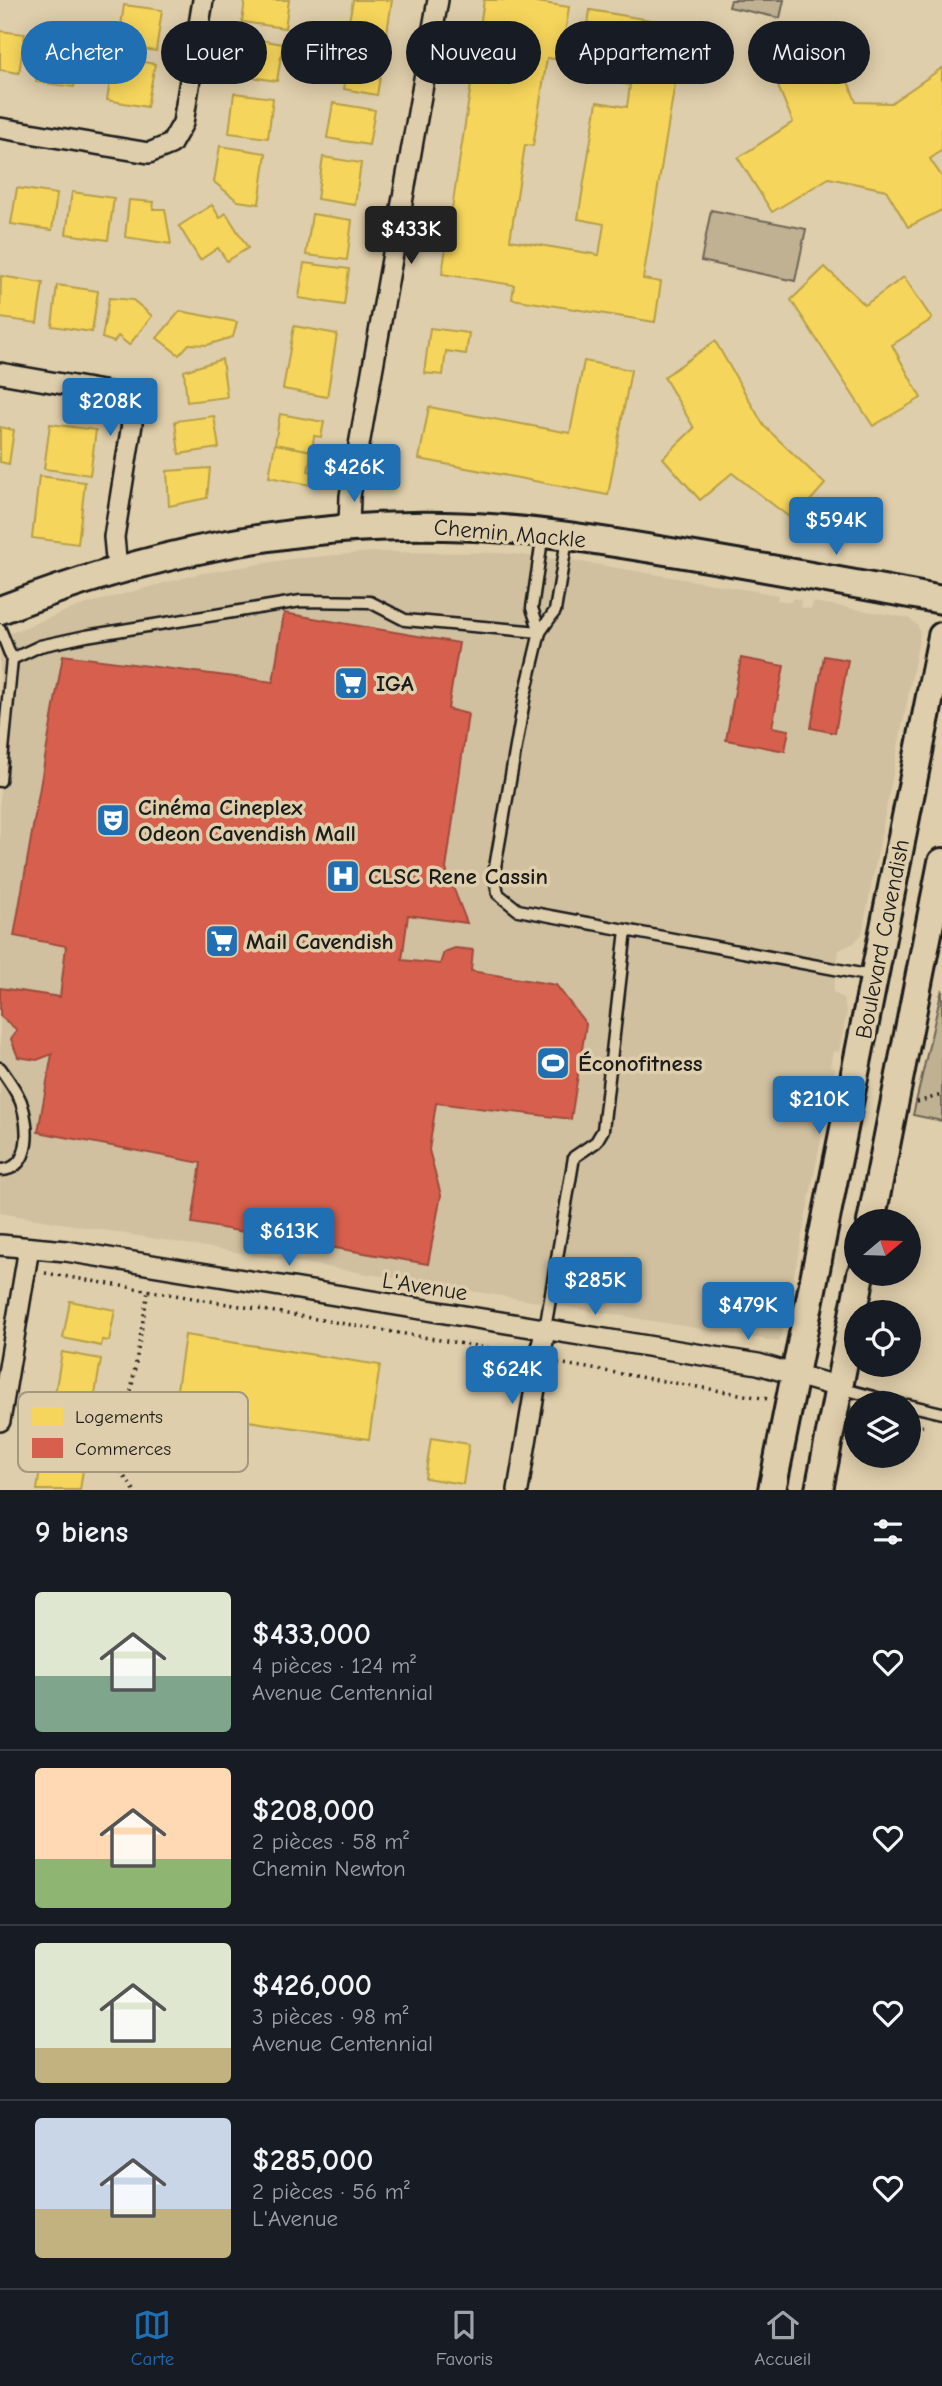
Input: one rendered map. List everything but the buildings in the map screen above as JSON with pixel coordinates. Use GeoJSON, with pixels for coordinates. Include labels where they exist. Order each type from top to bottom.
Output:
{"type":"FeatureCollection","features":[{"type":"Feature","properties":{"kind":"main road","name":"Chemin Mackle"},"geometry":{"type":"LineString","coordinates":[[0,610],[117,569],[169,555],[245,540],[349,528],[445,526],[555,534],[942,600]]}},
{"type":"Feature","properties":{"kind":"main road","name":"Boulevard Cavendish"},"geometry":{"type":"LineString","coordinates":[[772,1490],[942,636]]}},
{"type":"Feature","properties":{"kind":"main road","name":"Boulevard Cavendish"},"geometry":{"type":"LineString","coordinates":[[874,1209],[942,862]]}},
{"type":"Feature","properties":{"kind":"main road"},"geometry":{"type":"LineString","coordinates":[[819,1490],[859,1286]]}},
{"type":"Feature","properties":{"kind":"street"},"geometry":{"type":"LineString","coordinates":[[0,128],[142,152],[166,148],[176,139],[183,122],[203,0]]}},
{"type":"Feature","properties":{"kind":"street"},"geometry":{"type":"LineString","coordinates":[[349,528],[350,496],[438,0]]}},
{"type":"Feature","properties":{"kind":"street"},"geometry":{"type":"LineString","coordinates":[[0,373],[108,392],[127,407],[132,424],[114,537],[117,569]]}},
{"type":"Feature","properties":{"kind":"street","name":"L'Avenue"},"geometry":{"type":"LineString","coordinates":[[0,1245],[66,1251],[758,1364],[839,1387]]}},
{"type":"Feature","properties":{"kind":"street"},"geometry":{"type":"LineString","coordinates":[[0,1421],[29,1248]]}},
{"type":"Feature","properties":{"kind":"street"},"geometry":{"type":"LineString","coordinates":[[518,1490],[545,1329]]}},
{"type":"Feature","properties":{"kind":"lane"},"geometry":{"type":"LineString","coordinates":[[540,632],[532,608],[555,534]]}},
{"type":"Feature","properties":{"kind":"lane"},"geometry":{"type":"LineString","coordinates":[[555,534],[555,611],[540,632],[525,695],[494,873],[498,894],[518,910],[874,976]]}},
{"type":"Feature","properties":{"kind":"lane"},"geometry":{"type":"LineString","coordinates":[[12,659],[40,646],[86,636],[301,601],[370,602],[405,620],[540,632]]}},
{"type":"Feature","properties":{"kind":"lane"},"geometry":{"type":"LineString","coordinates":[[0,629],[12,659],[0,781]]}},
{"type":"Feature","properties":{"kind":"lane"},"geometry":{"type":"LineString","coordinates":[[545,1329],[574,1157],[596,1142],[603,1130],[626,929]]}},
{"type":"Feature","properties":{"kind":"lane"},"geometry":{"type":"LineString","coordinates":[[0,1068],[20,1100],[26,1117],[25,1155],[18,1164],[0,1170]]}},
{"type":"Feature","properties":{"kind":"lane"},"geometry":{"type":"LineString","coordinates":[[839,1387],[853,1391]]}},
{"type":"Feature","properties":{"kind":"lane"},"geometry":{"type":"LineString","coordinates":[[921,1408],[942,1413]]}},
{"type":"Feature","properties":{"kind":"path"},"geometry":{"type":"LineString","coordinates":[[912,1103],[942,1095]]}},
{"type":"Feature","properties":{"kind":"path"},"geometry":{"type":"LineString","coordinates":[[47,1274],[516,1352]]}},
{"type":"Feature","properties":{"kind":"path"},"geometry":{"type":"LineString","coordinates":[[131,1392],[148,1291]]}},
{"type":"Feature","properties":{"kind":"path"},"geometry":{"type":"LineString","coordinates":[[561,1364],[769,1400]]}},
{"type":"Feature","properties":{"kind":"path"},"geometry":{"type":"LineString","coordinates":[[921,1427],[930,1426]]}},
{"type":"Feature","properties":{"kind":"path"},"geometry":{"type":"LineString","coordinates":[[121,1472],[134,1490]]}},
{"type":"Feature","properties":{"kind":"shaded area"},"geometry":{"type":"Polygon","coordinates":[[[731,0],[784,0],[780,18],[729,7],[731,0]]]}},
{"type":"Feature","properties":{"kind":"shaded area"},"geometry":{"type":"Polygon","coordinates":[[[711,210],[806,229],[795,281],[701,261],[711,210]]]}},
{"type":"Feature","properties":{"kind":"shaded area"},"geometry":{"type":"Polygon","coordinates":[[[372,552],[502,553],[576,561],[778,595],[777,600],[791,602],[793,598],[801,600],[800,607],[811,609],[813,602],[909,618],[918,626],[920,634],[862,934],[854,943],[839,950],[833,992],[843,998],[847,1013],[839,1052],[833,1051],[830,1066],[835,1068],[788,1306],[780,1305],[778,1319],[784,1322],[779,1342],[0,1213],[0,637],[79,606],[198,574],[290,559],[372,552]]]}},
{"type":"Feature","properties":{"kind":"shaded area"},"geometry":{"type":"Polygon","coordinates":[[[942,989],[942,1121],[913,1115],[942,989]]]}},
{"type":"Feature","properties":{"kind":"place","name":"IGA"},"geometry":{"type":"Point","coordinates":[351,683]}},
{"type":"Feature","properties":{"kind":"place","name":"Cinéma Cineplex Odeon Cavendish Mall"},"geometry":{"type":"Point","coordinates":[113,820]}},
{"type":"Feature","properties":{"kind":"place","name":"CLSC Rene Cassin"},"geometry":{"type":"Point","coordinates":[343,876]}},
{"type":"Feature","properties":{"kind":"place","name":"Mail Cavendish"},"geometry":{"type":"Point","coordinates":[222,941]}},
{"type":"Feature","properties":{"kind":"place","name":"Éconofitness"},"geometry":{"type":"Point","coordinates":[553,1063]}}]}
